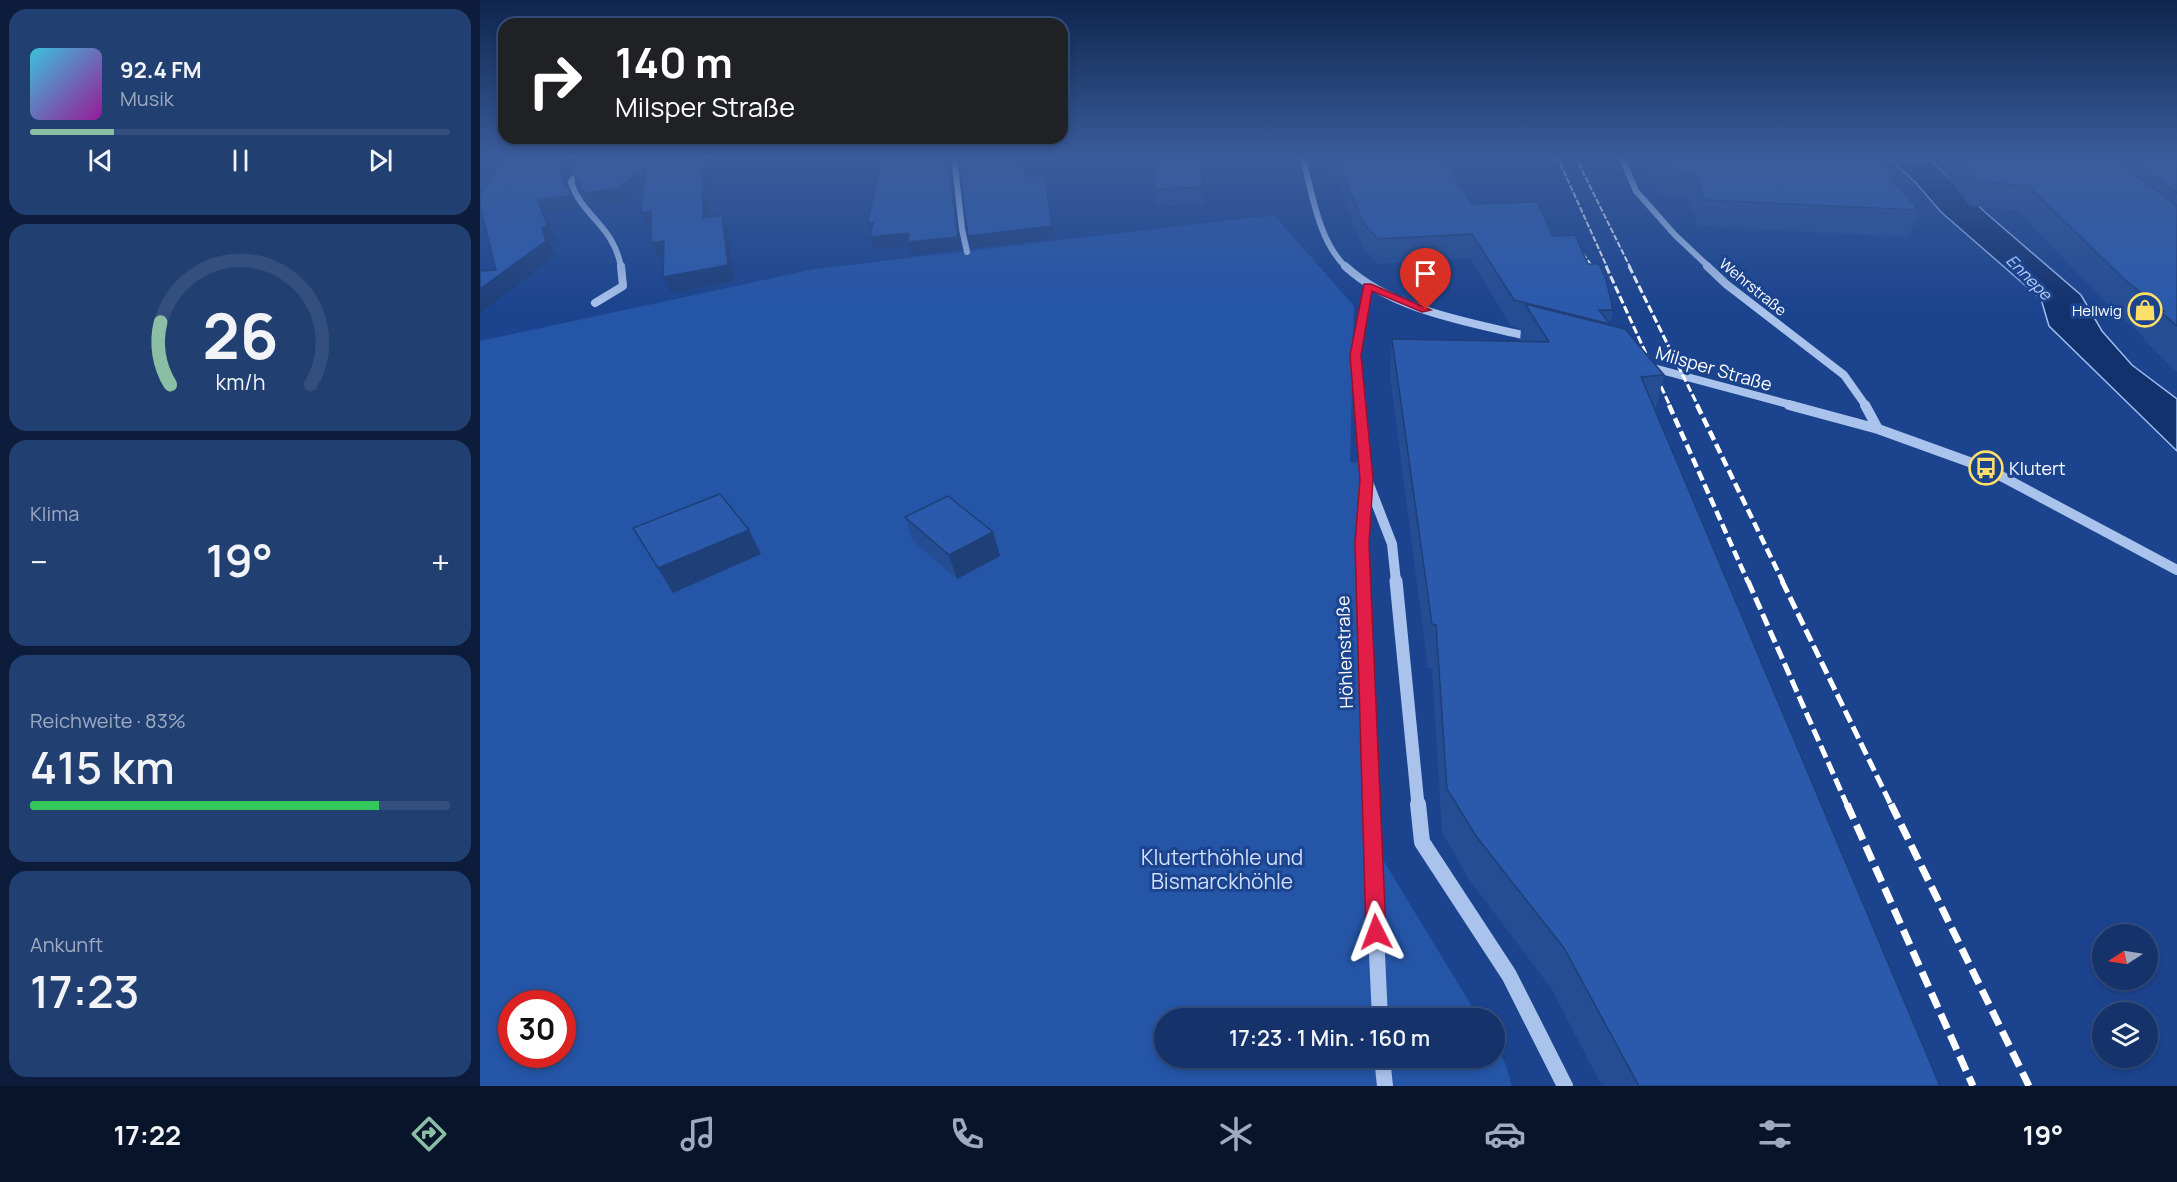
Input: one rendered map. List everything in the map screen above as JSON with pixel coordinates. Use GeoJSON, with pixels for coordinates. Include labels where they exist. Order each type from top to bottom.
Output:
{"type":"FeatureCollection","features":[{"type":"Feature","properties":{"kind":"street"},"geometry":{"type":"LineString","coordinates":[[586,207],[609,233],[621,263],[623,286],[595,303]]}},
{"type":"Feature","properties":{"kind":"street"},"geometry":{"type":"LineString","coordinates":[[960,207],[967,252]]}},
{"type":"Feature","properties":{"kind":"street"},"geometry":{"type":"LineString","coordinates":[[1319,207],[1330,242],[1344,264],[1368,286],[1426,310],[1542,340]]}},
{"type":"Feature","properties":{"kind":"street","name":"Wehrstraße"},"geometry":{"type":"LineString","coordinates":[[1650,207],[1675,235],[1726,284],[1844,375],[1865,404],[1878,429]]}},
{"type":"Feature","properties":{"kind":"street","name":"Höhlenstraße"},"geometry":{"type":"LineString","coordinates":[[1368,286],[1355,355],[1366,479],[1362,554],[1380,1008]]}},
{"type":"Feature","properties":{"kind":"street","name":"Milsper Straße"},"geometry":{"type":"LineString","coordinates":[[1633,363],[1878,429],[1986,468],[2177,570]]}},
{"type":"Feature","properties":{"kind":"street"},"geometry":{"type":"LineString","coordinates":[[1366,479],[1392,544],[1422,842],[1509,975],[1565,1086]]}},
{"type":"Feature","properties":{"kind":"street"},"geometry":{"type":"LineString","coordinates":[[1383,1068],[1386,1086]]}},
{"type":"Feature","properties":{"kind":"green space","name":"Kluterthöhle und Bismarckhöhle"},"geometry":{"type":"Polygon","coordinates":[[[1274,215],[1354,306],[1350,463],[1360,462],[1368,835],[1473,1008],[1154,1008],[1154,1068],[1505,1068],[1505,1063],[1512,1086],[480,1086],[480,341],[815,269],[1274,215]]]}},
{"type":"Feature","properties":{"kind":"water","name":"Ennepe"},"geometry":{"type":"Polygon","coordinates":[[[1936,207],[1979,207],[2081,295],[2102,331],[2132,365],[2177,399],[2177,451],[2049,326],[2041,299],[1936,207]]]}},
{"type":"Feature","properties":{"kind":"building"},"geometry":{"type":"Polygon","coordinates":[[[480,207],[540,207],[547,226],[542,228],[546,241],[480,289],[480,271],[496,270],[480,207]]]}},
{"type":"Feature","properties":{"kind":"building"},"geometry":{"type":"Polygon","coordinates":[[[642,207],[703,207],[703,218],[722,215],[728,265],[663,277],[664,241],[651,243],[651,211],[641,213],[642,207]]]}},
{"type":"Feature","properties":{"kind":"building"},"geometry":{"type":"Polygon","coordinates":[[[871,207],[954,207],[958,237],[908,242],[909,233],[870,237],[873,223],[868,223],[871,207]]]}},
{"type":"Feature","properties":{"kind":"building"},"geometry":{"type":"Polygon","coordinates":[[[964,207],[1049,207],[1052,226],[968,236],[964,207]]]}},
{"type":"Feature","properties":{"kind":"building"},"geometry":{"type":"Polygon","coordinates":[[[1357,207],[1539,207],[1553,236],[1575,235],[1588,264],[1599,264],[1606,279],[1613,310],[1599,310],[1610,324],[1514,300],[1472,234],[1378,239],[1364,224],[1357,207]]]}},
{"type":"Feature","properties":{"kind":"building"},"geometry":{"type":"Polygon","coordinates":[[[1848,207],[1916,207],[1919,210],[1848,207]]]}},
{"type":"Feature","properties":{"kind":"building"},"geometry":{"type":"Polygon","coordinates":[[[2049,207],[2177,207],[2177,326],[2160,311],[2164,311],[2125,280],[2049,207]]]}},
{"type":"Feature","properties":{"kind":"building"},"geometry":{"type":"Polygon","coordinates":[[[1525,304],[1625,329],[1664,375],[1641,377],[1940,1086],[1639,1086],[1564,948],[1476,836],[1447,789],[1436,625],[1432,624],[1392,339],[1549,342],[1525,304]]]}},
{"type":"Feature","properties":{"kind":"building"},"geometry":{"type":"Polygon","coordinates":[[[720,494],[749,530],[658,568],[633,528],[720,494]]]}},
{"type":"Feature","properties":{"kind":"building"},"geometry":{"type":"Polygon","coordinates":[[[948,496],[993,532],[949,555],[905,517],[948,496]]]}},
{"type":"Feature","properties":{"kind":"railway"},"geometry":{"type":"LineString","coordinates":[[1580,207],[1607,267]]}},
{"type":"Feature","properties":{"kind":"railway"},"geometry":{"type":"LineString","coordinates":[[1600,207],[1630,267]]}},
{"type":"Feature","properties":{"kind":"railway"},"geometry":{"type":"LineString","coordinates":[[1573,241],[1593,267]]}},
{"type":"Feature","properties":{"kind":"railway"},"geometry":{"type":"LineString","coordinates":[[1592,266],[1600,276]]}},
{"type":"Feature","properties":{"kind":"railway"},"geometry":{"type":"LineString","coordinates":[[1606,266],[1670,406]]}},
{"type":"Feature","properties":{"kind":"railway"},"geometry":{"type":"LineString","coordinates":[[1629,266],[1698,406]]}},
{"type":"Feature","properties":{"kind":"railway"},"geometry":{"type":"LineString","coordinates":[[1669,405],[1748,582]]}},
{"type":"Feature","properties":{"kind":"railway"},"geometry":{"type":"LineString","coordinates":[[1697,405],[1783,582]]}},
{"type":"Feature","properties":{"kind":"railway"},"geometry":{"type":"LineString","coordinates":[[1748,581],[1847,805]]}},
{"type":"Feature","properties":{"kind":"railway"},"geometry":{"type":"LineString","coordinates":[[1782,581],[1891,805]]}},
{"type":"Feature","properties":{"kind":"railway"},"geometry":{"type":"LineString","coordinates":[[1847,804],[1973,1086]]}},
{"type":"Feature","properties":{"kind":"railway"},"geometry":{"type":"LineString","coordinates":[[1891,804],[2029,1086]]}},
{"type":"Feature","properties":{"kind":"place","name":"Hellwig"},"geometry":{"type":"Point","coordinates":[2145,310]}},
{"type":"Feature","properties":{"kind":"place","name":"Klutert"},"geometry":{"type":"Point","coordinates":[1986,468]}},
{"type":"Feature","properties":{"kind":"route"},"geometry":{"type":"LineString","coordinates":[[1376,932],[1362,543],[1366,479],[1355,355],[1368,286],[1426,310]]}}]}
